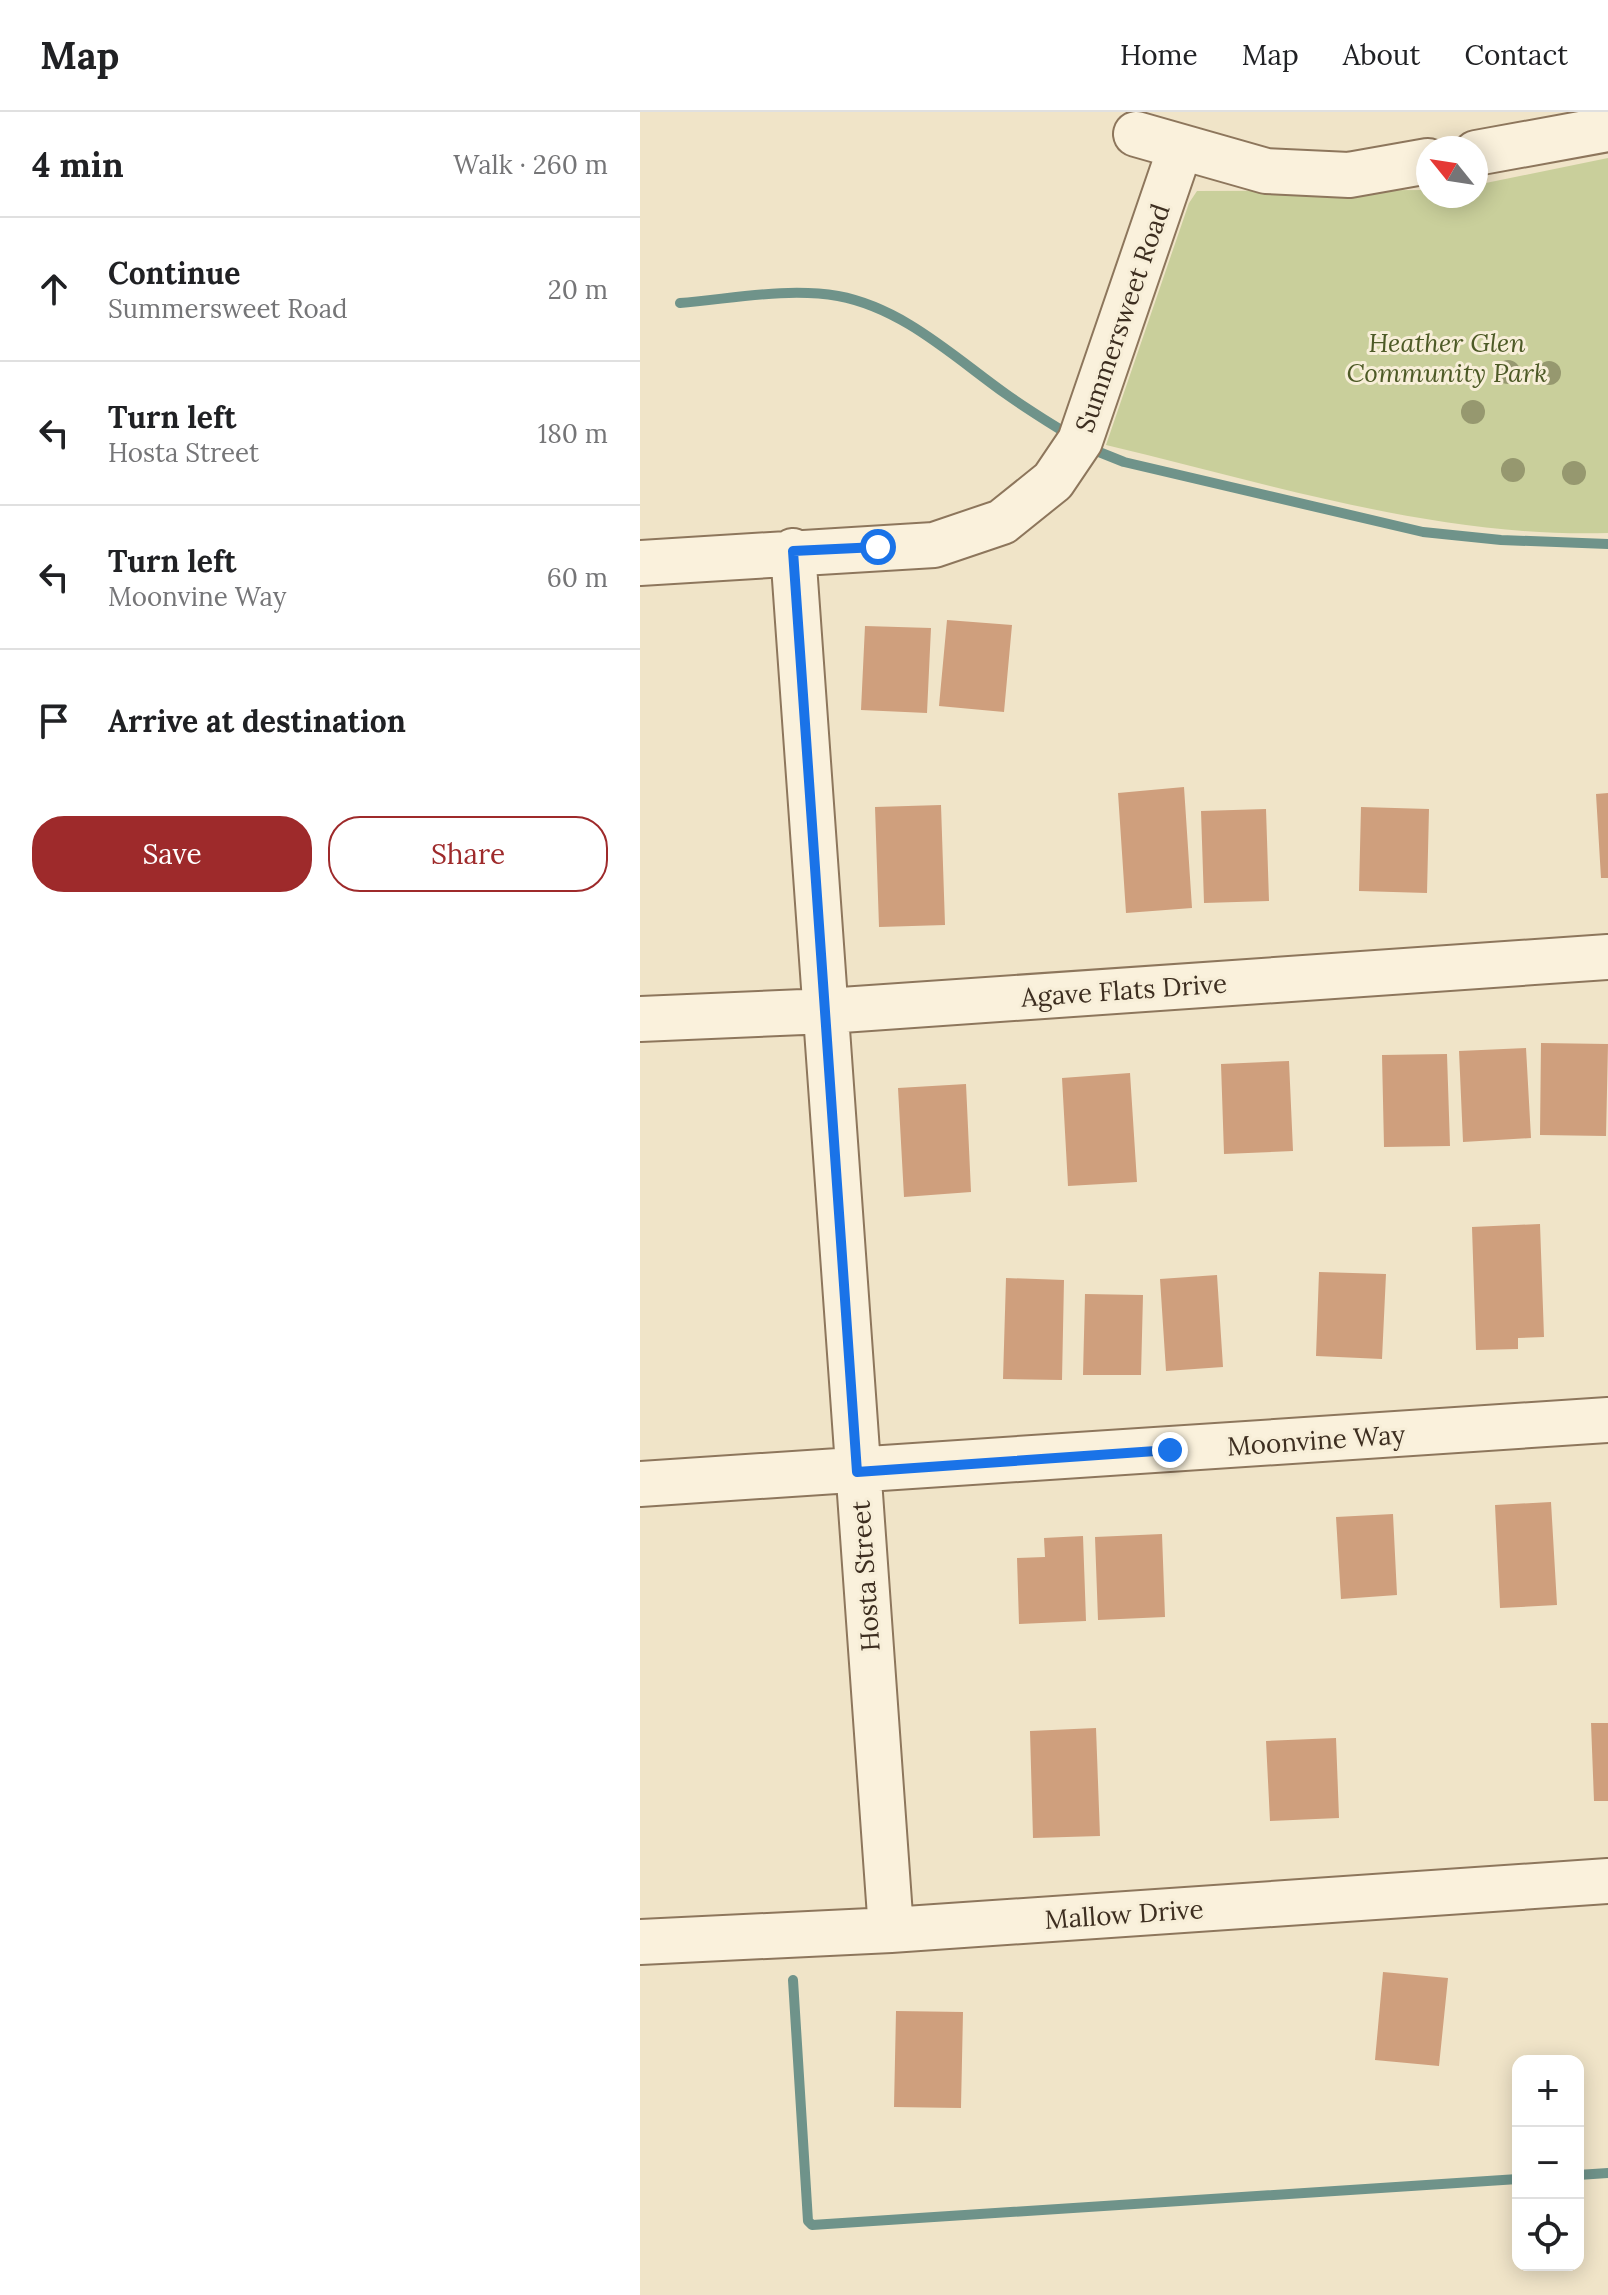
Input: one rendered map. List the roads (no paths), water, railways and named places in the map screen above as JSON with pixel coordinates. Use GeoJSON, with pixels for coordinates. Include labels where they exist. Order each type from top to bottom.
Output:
{"type":"FeatureCollection","features":[{"type":"Feature","properties":{"kind":"street"},"geometry":{"type":"LineString","coordinates":[[1488,151],[1608,129]]}},
{"type":"Feature","properties":{"kind":"street"},"geometry":{"type":"LineString","coordinates":[[1136,134],[1180,149],[1280,172],[1349,175],[1416,163]]}},
{"type":"Feature","properties":{"kind":"street","name":"Summersweet Road"},"geometry":{"type":"LineString","coordinates":[[640,563],[793,551],[934,545],[1002,522],[1032,500],[1064,467],[1094,406],[1180,149]]}},
{"type":"Feature","properties":{"kind":"street","name":"Hosta Street"},"geometry":{"type":"LineString","coordinates":[[793,551],[891,1930]]}},
{"type":"Feature","properties":{"kind":"street","name":"Agave Flats Drive"},"geometry":{"type":"LineString","coordinates":[[640,1019],[827,1011],[1608,957]]}},
{"type":"Feature","properties":{"kind":"street","name":"Moonvine Way"},"geometry":{"type":"LineString","coordinates":[[640,1484],[1608,1420]]}},
{"type":"Feature","properties":{"kind":"street","name":"Mallow Drive"},"geometry":{"type":"LineString","coordinates":[[640,1942],[891,1930],[1608,1881]]}},
{"type":"Feature","properties":{"kind":"waterway"},"geometry":{"type":"LineString","coordinates":[[680,303],[799,293],[838,296],[862,302],[927,336],[1014,400],[1072,437]]}},
{"type":"Feature","properties":{"kind":"waterway"},"geometry":{"type":"LineString","coordinates":[[1089,448],[1124,462],[1423,532],[1501,540],[1608,544]]}},
{"type":"Feature","properties":{"kind":"waterway"},"geometry":{"type":"LineString","coordinates":[[793,1980],[808,2221],[812,2225],[1512,2179]]}},
{"type":"Feature","properties":{"kind":"waterway"},"geometry":{"type":"LineString","coordinates":[[1584,2175],[1608,2173]]}},
{"type":"Feature","properties":{"kind":"park label","name":"Heather Glen Community Park"},"geometry":{"type":"Point","coordinates":[1447,357]}}]}
